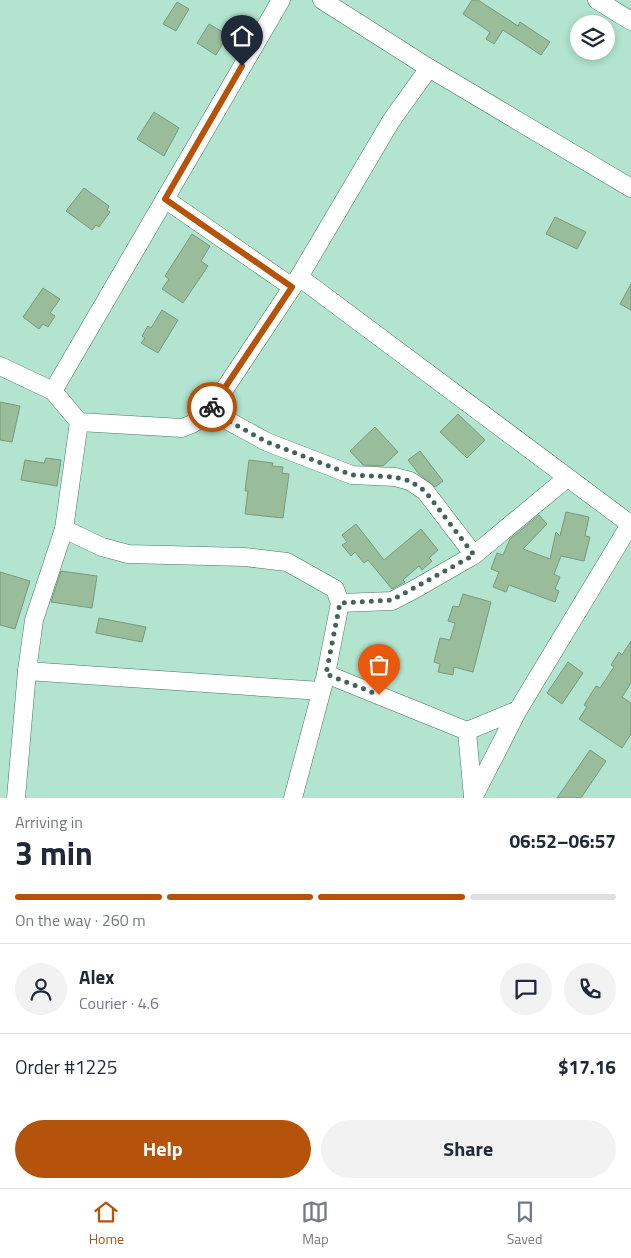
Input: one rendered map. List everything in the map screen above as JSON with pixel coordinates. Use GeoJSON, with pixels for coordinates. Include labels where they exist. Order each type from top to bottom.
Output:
{"type":"FeatureCollection","features":[{"type":"Feature","properties":{"kind":"street"},"geometry":{"type":"LineString","coordinates":[[53,391],[281,0]]}},
{"type":"Feature","properties":{"kind":"street"},"geometry":{"type":"LineString","coordinates":[[322,0],[429,68],[631,188]]}},
{"type":"Feature","properties":{"kind":"street"},"geometry":{"type":"LineString","coordinates":[[597,0],[631,21]]}},
{"type":"Feature","properties":{"kind":"street"},"geometry":{"type":"LineString","coordinates":[[0,366],[53,391],[79,422],[182,428],[192,424],[210,411],[296,282],[391,121],[429,68]]}},
{"type":"Feature","properties":{"kind":"street"},"geometry":{"type":"LineString","coordinates":[[165,199],[296,282],[631,523],[518,710],[473,797]]}},
{"type":"Feature","properties":{"kind":"street"},"geometry":{"type":"LineString","coordinates":[[210,411],[267,442],[352,475],[394,477],[410,481],[425,491],[474,555]]}},
{"type":"Feature","properties":{"kind":"street"},"geometry":{"type":"LineString","coordinates":[[16,798],[26,671],[34,620],[64,529],[79,422]]}},
{"type":"Feature","properties":{"kind":"street"},"geometry":{"type":"LineString","coordinates":[[340,603],[392,600],[474,555],[567,478]]}},
{"type":"Feature","properties":{"kind":"street"},"geometry":{"type":"LineString","coordinates":[[64,529],[102,547],[128,554],[245,557],[287,562],[335,589],[340,603],[326,674],[293,798]]}},
{"type":"Feature","properties":{"kind":"street"},"geometry":{"type":"LineString","coordinates":[[26,671],[321,691]]}},
{"type":"Feature","properties":{"kind":"street"},"geometry":{"type":"LineString","coordinates":[[326,674],[467,730],[518,710]]}},
{"type":"Feature","properties":{"kind":"street"},"geometry":{"type":"LineString","coordinates":[[467,730],[473,797]]}},
{"type":"Feature","properties":{"kind":"building"},"geometry":{"type":"Polygon","coordinates":[[[472,0],[478,0],[518,26],[520,22],[550,42],[541,55],[503,30],[494,44],[486,39],[490,32],[463,14],[472,0]]]}},
{"type":"Feature","properties":{"kind":"building"},"geometry":{"type":"Polygon","coordinates":[[[177,2],[189,9],[176,31],[163,24],[177,2]]]}},
{"type":"Feature","properties":{"kind":"building"},"geometry":{"type":"Polygon","coordinates":[[[209,24],[228,35],[216,55],[197,43],[209,24]]]}},
{"type":"Feature","properties":{"kind":"building"},"geometry":{"type":"Polygon","coordinates":[[[154,112],[179,128],[164,156],[137,139],[154,112]]]}},
{"type":"Feature","properties":{"kind":"building"},"geometry":{"type":"Polygon","coordinates":[[[84,188],[109,206],[107,210],[110,212],[99,227],[96,225],[92,230],[66,211],[84,188]]]}},
{"type":"Feature","properties":{"kind":"building"},"geometry":{"type":"Polygon","coordinates":[[[555,217],[586,232],[577,249],[546,234],[555,217]]]}},
{"type":"Feature","properties":{"kind":"building"},"geometry":{"type":"Polygon","coordinates":[[[192,234],[210,246],[201,261],[208,266],[183,303],[162,289],[169,279],[165,276],[192,234]]]}},
{"type":"Feature","properties":{"kind":"building"},"geometry":{"type":"Polygon","coordinates":[[[631,284],[631,310],[620,304],[631,284]]]}},
{"type":"Feature","properties":{"kind":"building"},"geometry":{"type":"Polygon","coordinates":[[[43,288],[60,299],[50,313],[55,316],[48,327],[43,324],[39,329],[23,317],[43,288]]]}},
{"type":"Feature","properties":{"kind":"building"},"geometry":{"type":"Polygon","coordinates":[[[162,310],[178,320],[158,353],[141,343],[145,338],[142,336],[148,326],[151,328],[162,310]]]}},
{"type":"Feature","properties":{"kind":"building"},"geometry":{"type":"Polygon","coordinates":[[[0,402],[20,406],[12,442],[0,440],[0,402]]]}},
{"type":"Feature","properties":{"kind":"building"},"geometry":{"type":"Polygon","coordinates":[[[458,414],[485,440],[467,458],[440,432],[458,414]]]}},
{"type":"Feature","properties":{"kind":"building"},"geometry":{"type":"Polygon","coordinates":[[[375,427],[398,452],[383,466],[363,465],[350,451],[375,427]]]}},
{"type":"Feature","properties":{"kind":"building"},"geometry":{"type":"Polygon","coordinates":[[[420,451],[443,481],[435,487],[419,474],[408,460],[420,451]]]}},
{"type":"Feature","properties":{"kind":"building"},"geometry":{"type":"Polygon","coordinates":[[[46,458],[61,460],[57,486],[21,480],[25,460],[44,463],[46,458]]]}},
{"type":"Feature","properties":{"kind":"building"},"geometry":{"type":"Polygon","coordinates":[[[249,460],[273,463],[272,466],[283,467],[282,473],[289,474],[283,518],[245,514],[248,491],[245,491],[249,460]]]}},
{"type":"Feature","properties":{"kind":"building"},"geometry":{"type":"Polygon","coordinates":[[[566,512],[589,517],[585,536],[590,537],[584,561],[561,556],[554,574],[560,577],[555,589],[559,591],[555,602],[509,585],[506,592],[493,587],[499,572],[491,569],[497,553],[503,555],[510,539],[539,515],[547,524],[523,549],[550,559],[556,532],[560,536],[566,512]]]}},
{"type":"Feature","properties":{"kind":"building"},"geometry":{"type":"Polygon","coordinates":[[[356,524],[384,560],[421,529],[438,550],[429,558],[432,561],[422,570],[419,566],[403,580],[405,582],[392,589],[368,560],[364,563],[355,552],[351,556],[342,545],[347,542],[342,535],[356,524]]]}},
{"type":"Feature","properties":{"kind":"building"},"geometry":{"type":"Polygon","coordinates":[[[61,571],[97,576],[92,608],[51,602],[61,571]]]}},
{"type":"Feature","properties":{"kind":"building"},"geometry":{"type":"Polygon","coordinates":[[[0,572],[30,581],[15,629],[0,625],[0,572]]]}},
{"type":"Feature","properties":{"kind":"building"},"geometry":{"type":"Polygon","coordinates":[[[463,594],[491,602],[473,672],[454,667],[453,675],[438,672],[440,664],[434,662],[440,638],[450,640],[455,623],[448,621],[453,606],[459,607],[463,594]]]}},
{"type":"Feature","properties":{"kind":"building"},"geometry":{"type":"Polygon","coordinates":[[[99,618],[146,627],[142,642],[96,633],[99,618]]]}},
{"type":"Feature","properties":{"kind":"building"},"geometry":{"type":"Polygon","coordinates":[[[631,641],[631,683],[622,697],[631,703],[631,734],[622,748],[579,719],[587,707],[584,705],[596,686],[600,688],[614,667],[611,665],[619,652],[622,655],[631,641]]]}},
{"type":"Feature","properties":{"kind":"building"},"geometry":{"type":"Polygon","coordinates":[[[568,662],[583,673],[562,704],[547,693],[568,662]]]}},
{"type":"Feature","properties":{"kind":"building"},"geometry":{"type":"Polygon","coordinates":[[[590,750],[606,761],[581,798],[557,798],[590,750]]]}},
{"type":"Feature","properties":{"kind":"way so far"},"geometry":{"type":"LineString","coordinates":[[212,407],[210,411],[267,442],[352,475],[394,477],[410,481],[425,491],[474,555],[392,600],[340,603],[326,674],[379,695]]}},
{"type":"Feature","properties":{"kind":"route"},"geometry":{"type":"LineString","coordinates":[[212,407],[292,287],[165,199],[242,66]]}}]}
